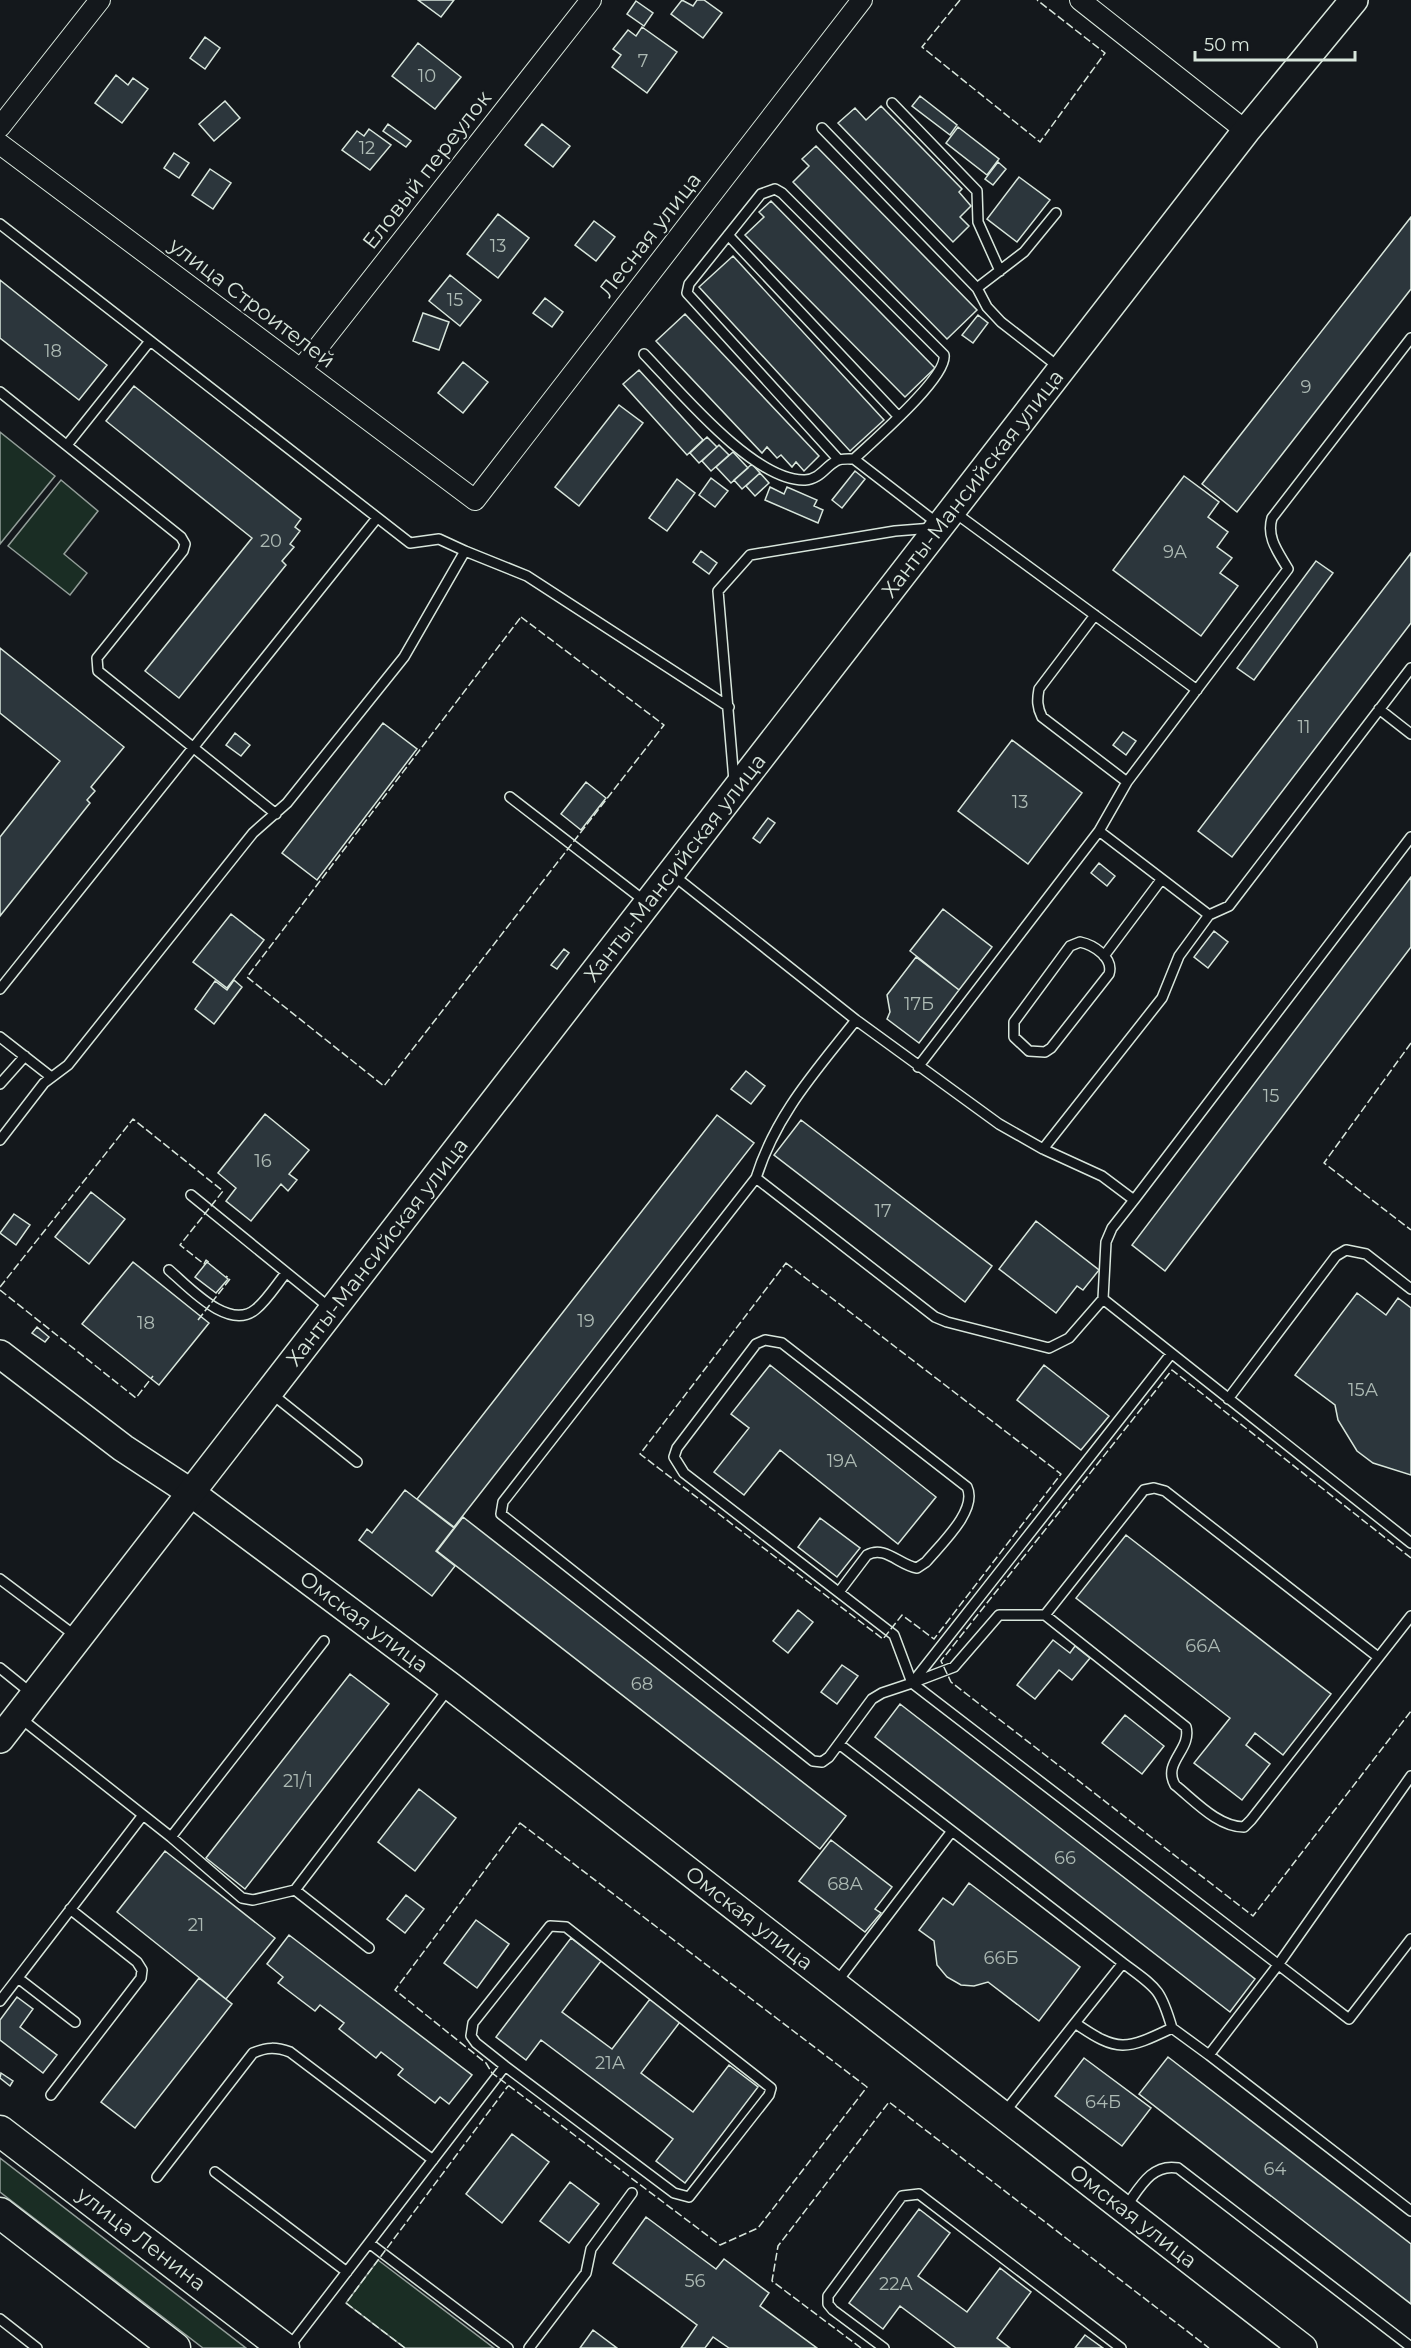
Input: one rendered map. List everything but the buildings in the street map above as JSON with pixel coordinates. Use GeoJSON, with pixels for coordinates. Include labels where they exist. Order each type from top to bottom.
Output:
{"type":"FeatureCollection","features":[{"type":"Feature","properties":{"kind":"main road","name":"Ханты-Мансийская улица"},"geometry":{"type":"LineString","coordinates":[[0,1739],[1246,130],[1354,0]]}},
{"type":"Feature","properties":{"kind":"main road","name":"Омская улица"},"geometry":{"type":"LineString","coordinates":[[2,1359],[123,1449],[190,1492],[450,1686],[1303,2348]]}},
{"type":"Feature","properties":{"kind":"main road","name":"улица Ленина"},"geometry":{"type":"LineString","coordinates":[[0,2131],[286,2348]]}},
{"type":"Feature","properties":{"kind":"main road"},"geometry":{"type":"LineString","coordinates":[[0,2213],[175,2348]]}},
{"type":"Feature","properties":{"kind":"street"},"geometry":{"type":"LineString","coordinates":[[0,127],[100,0]]}},
{"type":"Feature","properties":{"kind":"street","name":"Еловый переулок"},"geometry":{"type":"LineString","coordinates":[[301,369],[591,0]]}},
{"type":"Feature","properties":{"kind":"street","name":"Лесная улица"},"geometry":{"type":"LineString","coordinates":[[475,500],[862,0]]}},
{"type":"Feature","properties":{"kind":"street"},"geometry":{"type":"LineString","coordinates":[[1080,0],[1246,130]]}},
{"type":"Feature","properties":{"kind":"street","name":"улица Строителей"},"geometry":{"type":"LineString","coordinates":[[0,144],[475,500]]}},
{"type":"Feature","properties":{"kind":"lane"},"geometry":{"type":"LineString","coordinates":[[892,103],[977,191],[978,222],[1000,271]]}},
{"type":"Feature","properties":{"kind":"lane"},"geometry":{"type":"LineString","coordinates":[[822,128],[977,288],[987,307],[1001,322],[1061,369]]}},
{"type":"Feature","properties":{"kind":"lane"},"geometry":{"type":"LineString","coordinates":[[838,459],[687,294],[689,284],[761,194],[775,189],[782,192],[940,350],[945,361],[939,375],[854,459]]}},
{"type":"Feature","properties":{"kind":"lane"},"geometry":{"type":"LineString","coordinates":[[977,288],[1030,246],[1056,213]]}},
{"type":"Feature","properties":{"kind":"lane"},"geometry":{"type":"LineString","coordinates":[[0,224],[410,543],[439,539],[527,576],[729,707]]}},
{"type":"Feature","properties":{"kind":"lane"},"geometry":{"type":"LineString","coordinates":[[728,235],[898,416]]}},
{"type":"Feature","properties":{"kind":"lane"},"geometry":{"type":"LineString","coordinates":[[918,1066],[1099,831],[1127,782],[1288,569],[1272,541],[1270,525],[1272,518],[1408,349],[1411,338]]}},
{"type":"Feature","properties":{"kind":"lane"},"geometry":{"type":"LineString","coordinates":[[67,446],[150,341]]}},
{"type":"Feature","properties":{"kind":"lane"},"geometry":{"type":"LineString","coordinates":[[644,354],[725,438],[779,474],[805,480],[815,478],[838,459],[854,459],[943,521],[1095,615],[1197,690]]}},
{"type":"Feature","properties":{"kind":"lane"},"geometry":{"type":"LineString","coordinates":[[0,392],[181,537],[185,544],[183,551],[97,658],[95,665],[98,671],[276,814]]}},
{"type":"Feature","properties":{"kind":"lane"},"geometry":{"type":"LineString","coordinates":[[0,989],[377,518]]}},
{"type":"Feature","properties":{"kind":"lane"},"geometry":{"type":"LineString","coordinates":[[735,790],[718,591],[750,555],[943,521]]}},
{"type":"Feature","properties":{"kind":"lane"},"geometry":{"type":"LineString","coordinates":[[0,1140],[50,1076],[68,1065],[253,833],[276,814],[404,657],[465,550]]}},
{"type":"Feature","properties":{"kind":"lane"},"geometry":{"type":"LineString","coordinates":[[1095,615],[1039,689],[1039,711],[1042,717],[1127,782]]}},
{"type":"Feature","properties":{"kind":"lane"},"geometry":{"type":"LineString","coordinates":[[1043,1149],[1162,998],[1179,956],[1209,915],[1229,906],[1411,668]]}},
{"type":"Feature","properties":{"kind":"lane"},"geometry":{"type":"LineString","coordinates":[[1379,709],[1411,734]]}},
{"type":"Feature","properties":{"kind":"lane"},"geometry":{"type":"LineString","coordinates":[[510,797],[648,903]]}},
{"type":"Feature","properties":{"kind":"lane"},"geometry":{"type":"LineString","coordinates":[[1099,831],[1209,915]]}},
{"type":"Feature","properties":{"kind":"lane"},"geometry":{"type":"LineString","coordinates":[[756,1178],[935,1317],[1049,1348],[1069,1338],[1103,1299],[1106,1242],[1112,1228],[1411,837]]}},
{"type":"Feature","properties":{"kind":"lane"},"geometry":{"type":"LineString","coordinates":[[671,873],[856,1020],[999,1124],[1043,1149],[1102,1176],[1134,1200]]}},
{"type":"Feature","properties":{"kind":"lane"},"geometry":{"type":"LineString","coordinates":[[1104,956],[1161,880]]}},
{"type":"Feature","properties":{"kind":"lane"},"geometry":{"type":"LineString","coordinates":[[1080,942],[1088,944],[1104,956],[1110,963],[1109,974],[1051,1048],[1037,1053],[1029,1051],[1018,1043],[1014,1037],[1014,1022],[1070,946],[1080,942]]}},
{"type":"Feature","properties":{"kind":"lane"},"geometry":{"type":"LineString","coordinates":[[856,1020],[787,1109],[766,1146],[756,1178],[503,1502],[501,1514],[813,1761],[822,1762],[872,1699],[882,1693],[954,1667],[999,1615],[1045,1615],[1186,1727],[1188,1736],[1171,1767],[1171,1777],[1185,1792],[1222,1822],[1233,1827],[1244,1827],[1251,1820],[1411,1616]]}},
{"type":"Feature","properties":{"kind":"lane"},"geometry":{"type":"LineString","coordinates":[[0,1037],[50,1076]]}},
{"type":"Feature","properties":{"kind":"lane"},"geometry":{"type":"LineString","coordinates":[[0,1084],[25,1056]]}},
{"type":"Feature","properties":{"kind":"lane"},"geometry":{"type":"LineString","coordinates":[[191,1195],[332,1310]]}},
{"type":"Feature","properties":{"kind":"lane"},"geometry":{"type":"LineString","coordinates":[[1228,1399],[1336,1256],[1346,1250],[1366,1254],[1411,1289]]}},
{"type":"Feature","properties":{"kind":"lane"},"geometry":{"type":"LineString","coordinates":[[169,1270],[224,1313],[243,1316],[256,1310],[286,1273]]}},
{"type":"Feature","properties":{"kind":"lane"},"geometry":{"type":"LineString","coordinates":[[1103,1299],[1411,1543]]}},
{"type":"Feature","properties":{"kind":"lane"},"geometry":{"type":"LineString","coordinates":[[839,1592],[867,1555],[874,1551],[880,1551],[909,1567],[917,1568],[926,1562],[967,1510],[970,1495],[967,1487],[782,1343],[765,1340],[756,1344],[677,1448],[674,1457],[684,1473],[897,1639],[912,1683],[1349,2019],[1411,1939]]}},
{"type":"Feature","properties":{"kind":"lane"},"geometry":{"type":"LineString","coordinates":[[912,1683],[1172,1354]]}},
{"type":"Feature","properties":{"kind":"lane"},"geometry":{"type":"LineString","coordinates":[[268,1391],[357,1462]]}},
{"type":"Feature","properties":{"kind":"lane"},"geometry":{"type":"LineString","coordinates":[[1045,1615],[1144,1490],[1154,1488],[1165,1491],[1378,1657]]}},
{"type":"Feature","properties":{"kind":"lane"},"geometry":{"type":"LineString","coordinates":[[0,1579],[78,1637]]}},
{"type":"Feature","properties":{"kind":"lane"},"geometry":{"type":"LineString","coordinates":[[171,1837],[324,1641]]}},
{"type":"Feature","properties":{"kind":"lane"},"geometry":{"type":"LineString","coordinates":[[0,1668],[25,1705],[143,1815],[242,1898],[253,1900],[295,1890],[450,1686]]}},
{"type":"Feature","properties":{"kind":"lane"},"geometry":{"type":"LineString","coordinates":[[838,1744],[1157,1989],[1164,1998],[1172,2028],[1411,2211]]}},
{"type":"Feature","properties":{"kind":"lane"},"geometry":{"type":"LineString","coordinates":[[1209,2055],[1278,1965],[1411,1776]]}},
{"type":"Feature","properties":{"kind":"lane"},"geometry":{"type":"LineString","coordinates":[[0,2001],[143,1815]]}},
{"type":"Feature","properties":{"kind":"lane"},"geometry":{"type":"LineString","coordinates":[[835,1984],[952,1831]]}},
{"type":"Feature","properties":{"kind":"lane"},"geometry":{"type":"LineString","coordinates":[[295,1890],[369,1948]]}},
{"type":"Feature","properties":{"kind":"lane"},"geometry":{"type":"LineString","coordinates":[[51,2095],[141,1978],[142,1970],[136,1962],[70,1909]]}},
{"type":"Feature","properties":{"kind":"lane"},"geometry":{"type":"LineString","coordinates":[[550,1926],[558,1926],[566,1927],[771,2088],[769,2095],[697,2191],[690,2197],[681,2197],[505,2066],[476,2043],[471,2029],[544,1931],[550,1926]]}},
{"type":"Feature","properties":{"kind":"lane"},"geometry":{"type":"LineString","coordinates":[[1003,2115],[1123,1963]]}},
{"type":"Feature","properties":{"kind":"lane"},"geometry":{"type":"LineString","coordinates":[[18,1978],[75,2022]]}},
{"type":"Feature","properties":{"kind":"lane"},"geometry":{"type":"LineString","coordinates":[[1075,2023],[1099,2040],[1117,2046],[1136,2046],[1172,2028]]}},
{"type":"Feature","properties":{"kind":"lane"},"geometry":{"type":"LineString","coordinates":[[157,2177],[253,2053],[270,2048],[290,2052],[433,2160]]}},
{"type":"Feature","properties":{"kind":"lane"},"geometry":{"type":"LineString","coordinates":[[286,2348],[505,2066]]}},
{"type":"Feature","properties":{"kind":"lane"},"geometry":{"type":"LineString","coordinates":[[1124,2210],[1149,2175],[1168,2166],[1179,2168],[1411,2348]]}},
{"type":"Feature","properties":{"kind":"lane"},"geometry":{"type":"LineString","coordinates":[[215,2172],[347,2272]]}},
{"type":"Feature","properties":{"kind":"lane"},"geometry":{"type":"LineString","coordinates":[[529,2348],[586,2273],[591,2249],[632,2193]]}},
{"type":"Feature","properties":{"kind":"lane"},"geometry":{"type":"LineString","coordinates":[[884,2348],[833,2310],[828,2304],[828,2296],[902,2196],[913,2193],[919,2194],[1121,2348]]}},
{"type":"Feature","properties":{"kind":"lane"},"geometry":{"type":"LineString","coordinates":[[369,2243],[508,2348]]}},
{"type":"Feature","properties":{"kind":"lane"},"geometry":{"type":"LineString","coordinates":[[0,2319],[37,2348]]}},
{"type":"Feature","properties":{"kind":"green space"},"geometry":{"type":"Polygon","coordinates":[[[0,432],[55,476],[0,544],[0,432]]]}},
{"type":"Feature","properties":{"kind":"green space"},"geometry":{"type":"Polygon","coordinates":[[[61,480],[98,511],[64,554],[87,573],[70,595],[8,546],[61,480]]]}},
{"type":"Feature","properties":{"kind":"green space"},"geometry":{"type":"Polygon","coordinates":[[[0,2158],[246,2348],[203,2348],[0,2192],[0,2158]]]}},
{"type":"Feature","properties":{"kind":"green space"},"geometry":{"type":"Polygon","coordinates":[[[378,2260],[494,2348],[405,2348],[346,2303],[378,2260]]]}},
{"type":"Feature","properties":{"kind":"fence"},"geometry":{"type":"LineString","coordinates":[[960,0],[922,47],[1040,142],[1105,53],[1037,0]]}},
{"type":"Feature","properties":{"kind":"fence"},"geometry":{"type":"LineString","coordinates":[[521,617],[664,725],[384,1086],[247,977],[521,617]]}},
{"type":"Feature","properties":{"kind":"fence"},"geometry":{"type":"LineString","coordinates":[[1411,1043],[1324,1163],[1411,1230]]}},
{"type":"Feature","properties":{"kind":"fence"},"geometry":{"type":"LineString","coordinates":[[0,1287],[133,1119],[223,1191],[180,1245],[204,1264],[206,1260],[210,1263]]}},
{"type":"Feature","properties":{"kind":"fence"},"geometry":{"type":"LineString","coordinates":[[786,1263],[1061,1474],[934,1639],[902,1615],[883,1639],[640,1454],[786,1263]]}},
{"type":"Feature","properties":{"kind":"fence"},"geometry":{"type":"LineString","coordinates":[[198,1320],[230,1279],[226,1276]]}},
{"type":"Feature","properties":{"kind":"fence"},"geometry":{"type":"LineString","coordinates":[[0,1290],[136,1398],[153,1376]]}},
{"type":"Feature","properties":{"kind":"fence"},"geometry":{"type":"LineString","coordinates":[[1411,1558],[1172,1370],[941,1661],[951,1682],[1253,1916],[1411,1711]]}},
{"type":"Feature","properties":{"kind":"fence"},"geometry":{"type":"LineString","coordinates":[[520,1823],[867,2087],[758,2228],[720,2245],[492,2073],[486,2063],[395,1990],[520,1823]]}},
{"type":"Feature","properties":{"kind":"fence"},"geometry":{"type":"LineString","coordinates":[[405,2348],[346,2303],[508,2086]]}},
{"type":"Feature","properties":{"kind":"fence"},"geometry":{"type":"LineString","coordinates":[[861,2348],[772,2281],[778,2246],[889,2102],[1209,2348]]}}]}
